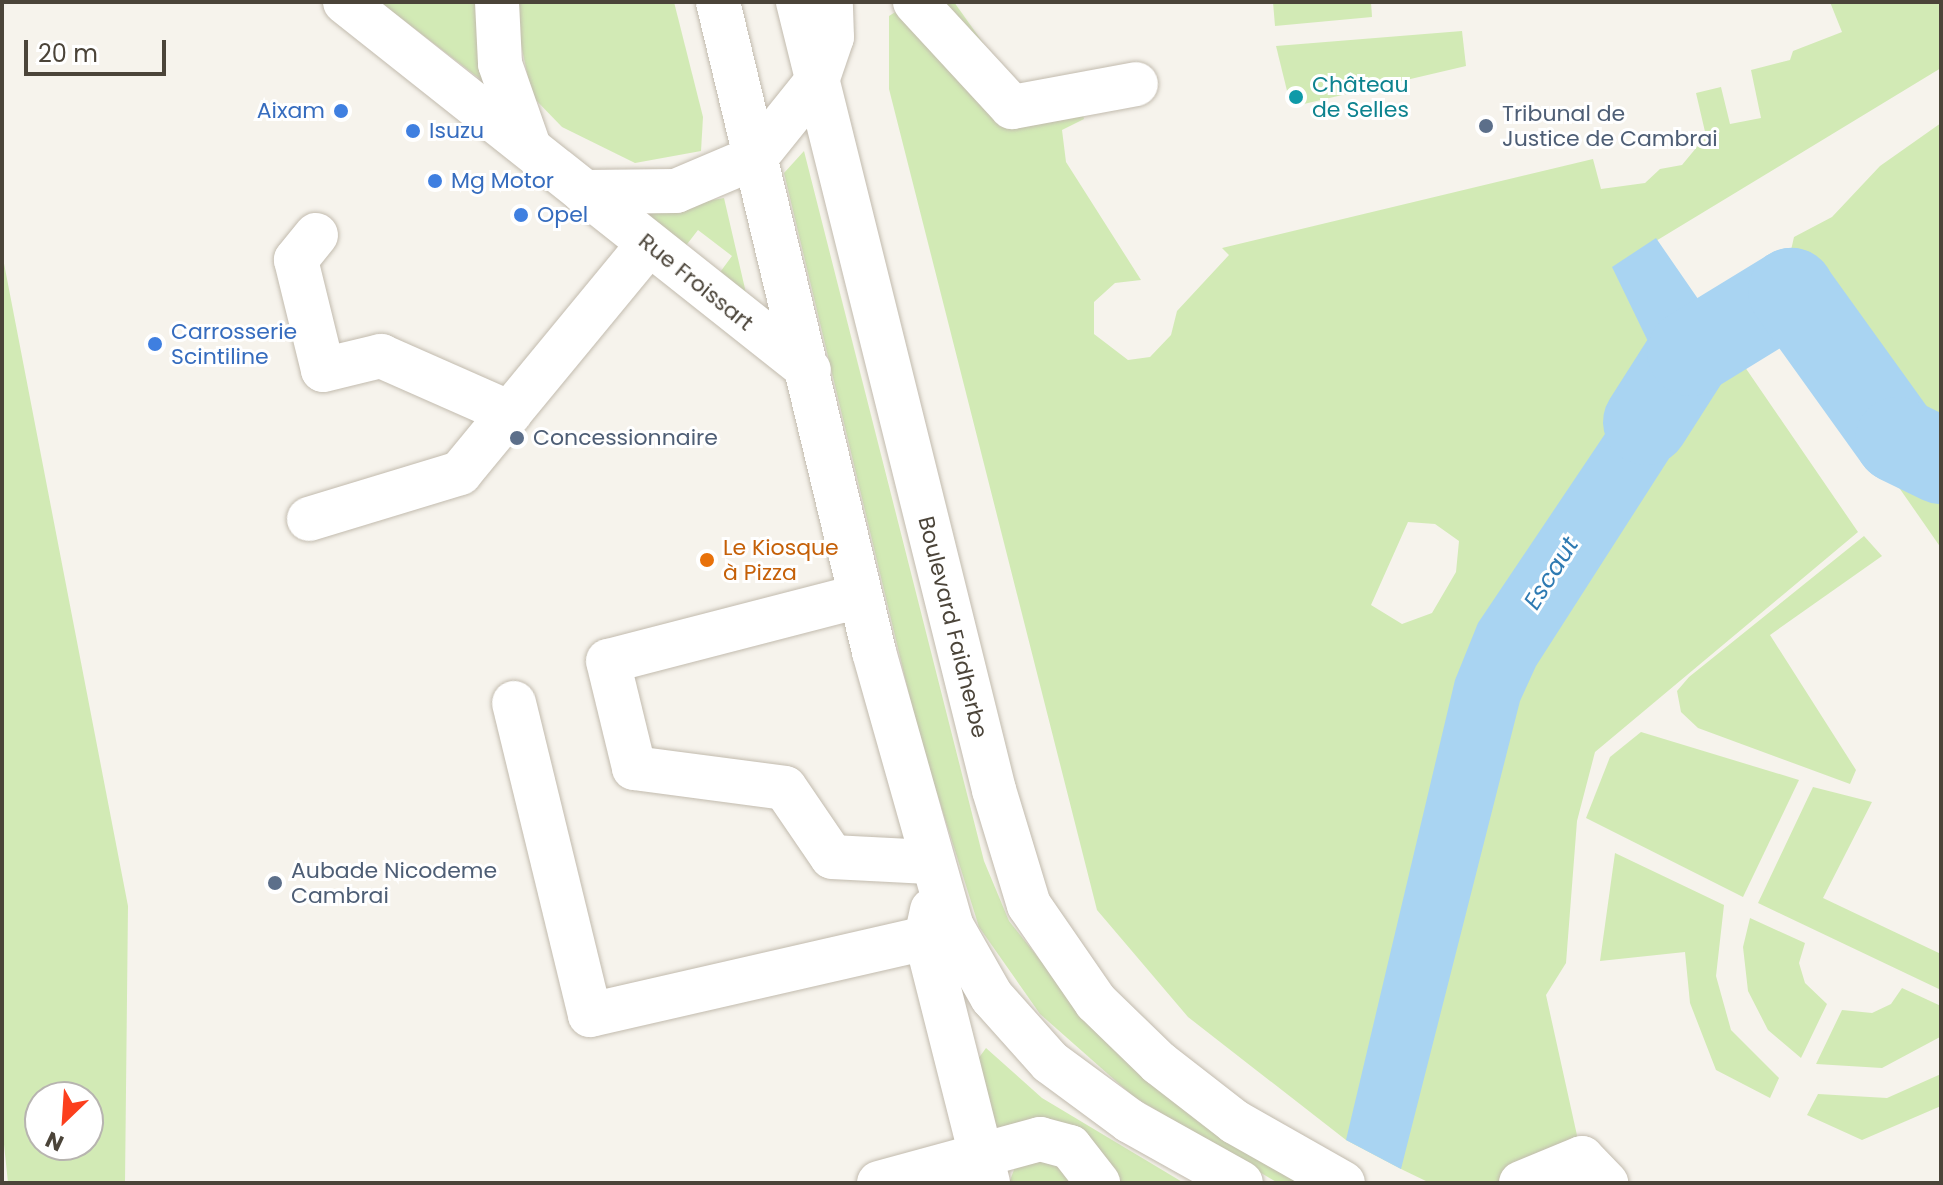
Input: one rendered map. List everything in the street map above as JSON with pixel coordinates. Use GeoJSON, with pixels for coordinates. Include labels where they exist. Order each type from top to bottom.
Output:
{"type":"FeatureCollection","features":[{"type":"Feature","properties":{"kind":"street","name":"Rue Froissart"},"geometry":{"type":"LineString","coordinates":[[345,2],[809,370]]}},
{"type":"Feature","properties":{"kind":"street"},"geometry":{"type":"LineString","coordinates":[[497,2],[500,64],[529,146]]}},
{"type":"Feature","properties":{"kind":"street"},"geometry":{"type":"LineString","coordinates":[[718,2],[809,370],[860,596],[933,877],[976,974],[1028,1041],[1100,1101],[1241,1183]]}},
{"type":"Feature","properties":{"kind":"street"},"geometry":{"type":"LineString","coordinates":[[915,2],[1012,107],[1136,84]]}},
{"type":"Feature","properties":{"kind":"street"},"geometry":{"type":"LineString","coordinates":[[756,157],[817,81],[832,37],[804,10]]}},
{"type":"Feature","properties":{"kind":"street","name":"Boulevard Faidherbe"},"geometry":{"type":"LineString","coordinates":[[817,81],[994,790],[1029,905],[1071,971],[1127,1034],[1211,1105],[1282,1150],[1343,1183]]}},
{"type":"Feature","properties":{"kind":"street","name":"Rue Froissart"},"geometry":{"type":"LineString","coordinates":[[584,192],[676,191],[756,157]]}},
{"type":"Feature","properties":{"kind":"street"},"geometry":{"type":"LineString","coordinates":[[316,235],[296,260],[323,370],[381,356],[510,413]]}},
{"type":"Feature","properties":{"kind":"street"},"geometry":{"type":"LineString","coordinates":[[309,519],[460,473],[649,244]]}},
{"type":"Feature","properties":{"kind":"street"},"geometry":{"type":"LineString","coordinates":[[860,596],[608,661],[634,768],[785,788],[832,857],[933,877]]}},
{"type":"Feature","properties":{"kind":"street"},"geometry":{"type":"LineString","coordinates":[[514,703],[590,1015],[926,938]]}},
{"type":"Feature","properties":{"kind":"street"},"geometry":{"type":"LineString","coordinates":[[933,877],[926,938],[984,1170]]}},
{"type":"Feature","properties":{"kind":"street"},"geometry":{"type":"LineString","coordinates":[[879,1183],[984,1170],[1040,1139],[1070,1147],[1098,1183]]}},
{"type":"Feature","properties":{"kind":"street"},"geometry":{"type":"LineString","coordinates":[[1521,1183],[1582,1158],[1606,1183]]}},
{"type":"Feature","properties":{"kind":"green space"},"geometry":{"type":"Polygon","coordinates":[[[380,2],[482,2],[484,81],[480,79],[380,2]]]}},
{"type":"Feature","properties":{"kind":"green space"},"geometry":{"type":"Polygon","coordinates":[[[512,2],[674,2],[703,117],[701,151],[635,163],[562,127],[532,96],[512,2]]]}},
{"type":"Feature","properties":{"kind":"green space"},"geometry":{"type":"Polygon","coordinates":[[[911,2],[954,2],[1018,92],[1074,80],[1084,119],[1062,130],[1066,162],[1141,280],[1115,283],[1094,302],[1094,334],[1128,360],[1150,357],[1171,335],[1177,311],[1229,255],[1222,248],[1593,159],[1601,189],[1645,183],[1660,169],[1682,165],[1706,136],[1696,93],[1721,87],[1730,124],[1761,118],[1751,70],[1790,60],[1793,51],[1842,32],[1830,2],[1941,2],[1941,68],[1613,267],[1656,357],[1736,354],[1858,532],[1595,752],[1577,821],[1566,963],[1546,995],[1582,1158],[1521,1183],[1430,1183],[1401,1169],[1346,1140],[1188,1017],[1097,910],[889,89],[889,16],[911,2]],[[1408,522],[1371,605],[1402,624],[1432,613],[1456,572],[1459,541],[1435,524],[1408,522]]]}},
{"type":"Feature","properties":{"kind":"green space"},"geometry":{"type":"Polygon","coordinates":[[[1273,2],[1371,2],[1372,17],[1275,26],[1273,2]]]}},
{"type":"Feature","properties":{"kind":"green space"},"geometry":{"type":"Polygon","coordinates":[[[1462,31],[1466,66],[1291,107],[1276,46],[1462,31]]]}},
{"type":"Feature","properties":{"kind":"green space"},"geometry":{"type":"Polygon","coordinates":[[[1941,123],[1941,548],[1777,312],[1794,237],[1832,217],[1880,166],[1941,123]]]}},
{"type":"Feature","properties":{"kind":"green space"},"geometry":{"type":"Polygon","coordinates":[[[804,151],[984,861],[1009,921],[1100,1035],[1311,1183],[1278,1183],[1134,1097],[1040,1014],[979,927],[919,736],[784,173],[804,151]]]}},
{"type":"Feature","properties":{"kind":"green space"},"geometry":{"type":"Polygon","coordinates":[[[724,198],[749,306],[715,279],[732,256],[698,230],[681,252],[641,213],[724,198]]]}},
{"type":"Feature","properties":{"kind":"green space"},"geometry":{"type":"Polygon","coordinates":[[[2,253],[128,906],[125,1183],[8,1183],[2,1125],[2,253]]]}},
{"type":"Feature","properties":{"kind":"green space"},"geometry":{"type":"Polygon","coordinates":[[[1864,536],[1882,556],[1770,635],[1856,770],[1850,784],[1698,728],[1681,712],[1677,691],[1689,677],[1864,536]]]}},
{"type":"Feature","properties":{"kind":"green space"},"geometry":{"type":"Polygon","coordinates":[[[1641,732],[1799,780],[1743,897],[1586,818],[1610,757],[1641,732]]]}},
{"type":"Feature","properties":{"kind":"green space"},"geometry":{"type":"Polygon","coordinates":[[[1813,787],[1872,802],[1823,898],[1941,954],[1941,990],[1758,903],[1813,787]]]}},
{"type":"Feature","properties":{"kind":"green space"},"geometry":{"type":"Polygon","coordinates":[[[1615,853],[1724,905],[1716,976],[1731,1030],[1779,1078],[1770,1098],[1716,1070],[1690,1003],[1685,952],[1600,961],[1615,853]]]}},
{"type":"Feature","properties":{"kind":"green space"},"geometry":{"type":"Polygon","coordinates":[[[1750,918],[1805,943],[1799,963],[1805,983],[1827,1004],[1801,1058],[1768,1030],[1748,991],[1743,947],[1750,918]]]}},
{"type":"Feature","properties":{"kind":"green space"},"geometry":{"type":"Polygon","coordinates":[[[1902,988],[1941,1006],[1940,1037],[1882,1068],[1816,1064],[1842,1010],[1872,1013],[1891,1004],[1902,988]]]}},
{"type":"Feature","properties":{"kind":"green space"},"geometry":{"type":"Polygon","coordinates":[[[986,1048],[1042,1098],[1184,1183],[1113,1183],[993,1129],[978,1059],[986,1048]]]}},
{"type":"Feature","properties":{"kind":"green space"},"geometry":{"type":"Polygon","coordinates":[[[1941,1074],[1941,1106],[1862,1140],[1807,1115],[1818,1094],[1887,1098],[1941,1074]]]}},
{"type":"Feature","properties":{"kind":"green space"},"geometry":{"type":"Polygon","coordinates":[[[1063,1157],[1082,1183],[1009,1183],[1015,1167],[1063,1157]]]}},
{"type":"Feature","properties":{"kind":"water"},"geometry":{"type":"Polygon","coordinates":[[[1656,238],[1736,354],[1536,666],[1520,701],[1401,1169],[1346,1140],[1455,680],[1478,623],[1656,358],[1612,267],[1656,238]]]}},
{"type":"Feature","properties":{"kind":"waterway","name":"Escaut"},"geometry":{"type":"LineString","coordinates":[[1646,422],[1690,353],[1791,291],[1898,440],[1941,461]]}},
{"type":"Feature","properties":{"kind":"place","name":"Château de Selles"},"geometry":{"type":"Point","coordinates":[1296,97]}},
{"type":"Feature","properties":{"kind":"place","name":"Aixam"},"geometry":{"type":"Point","coordinates":[341,111]}},
{"type":"Feature","properties":{"kind":"place","name":"Tribunal de Justice de Cambrai"},"geometry":{"type":"Point","coordinates":[1486,126]}},
{"type":"Feature","properties":{"kind":"place","name":"Isuzu"},"geometry":{"type":"Point","coordinates":[413,131]}},
{"type":"Feature","properties":{"kind":"place","name":"Mg Motor"},"geometry":{"type":"Point","coordinates":[435,181]}},
{"type":"Feature","properties":{"kind":"place","name":"Opel"},"geometry":{"type":"Point","coordinates":[521,215]}},
{"type":"Feature","properties":{"kind":"place","name":"Carrosserie Scintiline"},"geometry":{"type":"Point","coordinates":[155,344]}},
{"type":"Feature","properties":{"kind":"place","name":"Concessionnaire"},"geometry":{"type":"Point","coordinates":[517,438]}},
{"type":"Feature","properties":{"kind":"place","name":"Le Kiosque à Pizza"},"geometry":{"type":"Point","coordinates":[707,560]}},
{"type":"Feature","properties":{"kind":"place","name":"Aubade Nicodeme Cambrai"},"geometry":{"type":"Point","coordinates":[275,883]}}]}
